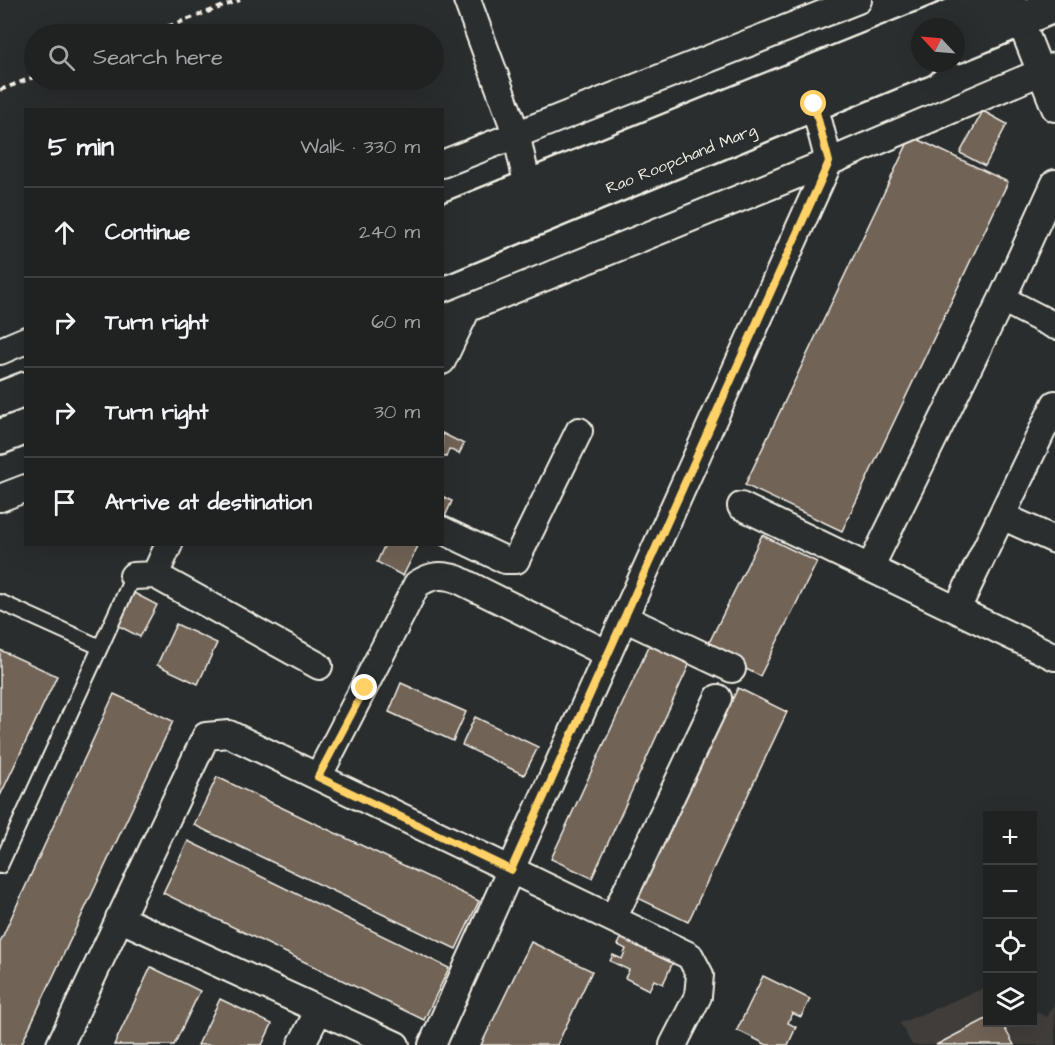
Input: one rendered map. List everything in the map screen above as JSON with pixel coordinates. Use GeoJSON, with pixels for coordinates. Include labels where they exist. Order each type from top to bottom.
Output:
{"type":"FeatureCollection","features":[{"type":"Feature","properties":{"kind":"main road"},"geometry":{"type":"LineString","coordinates":[[948,18],[991,0]]}},
{"type":"Feature","properties":{"kind":"main road"},"geometry":{"type":"LineString","coordinates":[[965,41],[1017,9],[1055,5]]}},
{"type":"Feature","properties":{"kind":"main road","name":"Rao Roopchand Marg"},"geometry":{"type":"LineString","coordinates":[[444,221],[911,33]]}},
{"type":"Feature","properties":{"kind":"main road","name":"Rao Roopchand Marg"},"geometry":{"type":"LineString","coordinates":[[444,256],[911,64]]}},
{"type":"Feature","properties":{"kind":"main road"},"geometry":{"type":"LineString","coordinates":[[0,399],[24,389]]}},
{"type":"Feature","properties":{"kind":"main road"},"geometry":{"type":"LineString","coordinates":[[0,437],[24,428]]}},
{"type":"Feature","properties":{"kind":"street"},"geometry":{"type":"LineString","coordinates":[[467,0],[516,133],[528,187]]}},
{"type":"Feature","properties":{"kind":"street"},"geometry":{"type":"LineString","coordinates":[[444,163],[858,0]]}},
{"type":"Feature","properties":{"kind":"street"},"geometry":{"type":"LineString","coordinates":[[1017,9],[1049,68],[1055,108]]}},
{"type":"Feature","properties":{"kind":"street"},"geometry":{"type":"LineString","coordinates":[[444,318],[829,162],[1049,68]]}},
{"type":"Feature","properties":{"kind":"street"},"geometry":{"type":"LineString","coordinates":[[432,1045],[829,162],[814,104]]}},
{"type":"Feature","properties":{"kind":"street"},"geometry":{"type":"LineString","coordinates":[[870,568],[1002,299],[1055,183]]}},
{"type":"Feature","properties":{"kind":"street"},"geometry":{"type":"LineString","coordinates":[[1002,299],[1055,326]]}},
{"type":"Feature","properties":{"kind":"street"},"geometry":{"type":"LineString","coordinates":[[444,356],[467,309]]}},
{"type":"Feature","properties":{"kind":"street"},"geometry":{"type":"LineString","coordinates":[[0,351],[24,341]]}},
{"type":"Feature","properties":{"kind":"street"},"geometry":{"type":"LineString","coordinates":[[957,609],[1055,404]]}},
{"type":"Feature","properties":{"kind":"street"},"geometry":{"type":"LineString","coordinates":[[444,531],[505,560],[516,560],[579,430]]}},
{"type":"Feature","properties":{"kind":"street"},"geometry":{"type":"LineString","coordinates":[[0,498],[24,489]]}},
{"type":"Feature","properties":{"kind":"street"},"geometry":{"type":"LineString","coordinates":[[741,506],[1055,657]]}},
{"type":"Feature","properties":{"kind":"street"},"geometry":{"type":"LineString","coordinates":[[1002,516],[1055,540]]}},
{"type":"Feature","properties":{"kind":"street"},"geometry":{"type":"LineString","coordinates":[[166,546],[144,576],[319,666]]}},
{"type":"Feature","properties":{"kind":"street"},"geometry":{"type":"LineString","coordinates":[[318,777],[417,584],[428,577],[442,575],[457,579],[608,654]]}},
{"type":"Feature","properties":{"kind":"street"},"geometry":{"type":"LineString","coordinates":[[624,618],[732,669]]}},
{"type":"Feature","properties":{"kind":"street"},"geometry":{"type":"LineString","coordinates":[[613,919],[718,698]]}},
{"type":"Feature","properties":{"kind":"street"},"geometry":{"type":"LineString","coordinates":[[60,1045],[206,736],[229,734],[690,956],[700,975],[698,996],[673,1045]]}},
{"type":"Feature","properties":{"kind":"street"},"geometry":{"type":"LineString","coordinates":[[120,918],[396,1045]]}},
{"type":"Feature","properties":{"kind":"street"},"geometry":{"type":"LineString","coordinates":[[301,1045],[319,1010]]}},
{"type":"Feature","properties":{"kind":"lane"},"geometry":{"type":"LineString","coordinates":[[0,866],[100,647],[144,576]]}},
{"type":"Feature","properties":{"kind":"lane"},"geometry":{"type":"LineString","coordinates":[[0,602],[100,647]]}},
{"type":"Feature","properties":{"kind":"path"},"geometry":{"type":"LineString","coordinates":[[175,24],[240,0]]}},
{"type":"Feature","properties":{"kind":"path"},"geometry":{"type":"LineString","coordinates":[[0,90],[24,81]]}},
{"type":"Feature","properties":{"kind":"shaded area"},"geometry":{"type":"Polygon","coordinates":[[[983,988],[983,1027],[1037,1027],[1037,1012],[1047,1017],[1055,1003],[1055,1045],[912,1045],[900,1023],[983,988]]]}},
{"type":"Feature","properties":{"kind":"building"},"geometry":{"type":"Polygon","coordinates":[[[983,111],[1007,124],[985,166],[960,153],[983,111]]]}},
{"type":"Feature","properties":{"kind":"building"},"geometry":{"type":"Polygon","coordinates":[[[911,136],[1008,182],[842,531],[745,485],[911,136]]]}},
{"type":"Feature","properties":{"kind":"building"},"geometry":{"type":"Polygon","coordinates":[[[444,434],[464,444],[459,454],[449,449],[446,457],[444,456],[444,434]]]}},
{"type":"Feature","properties":{"kind":"building"},"geometry":{"type":"Polygon","coordinates":[[[444,497],[452,501],[444,519],[444,497]]]}},
{"type":"Feature","properties":{"kind":"building"},"geometry":{"type":"Polygon","coordinates":[[[762,535],[817,562],[760,676],[706,649],[762,535]]]}},
{"type":"Feature","properties":{"kind":"building"},"geometry":{"type":"Polygon","coordinates":[[[384,546],[418,546],[403,576],[377,562],[384,546]]]}},
{"type":"Feature","properties":{"kind":"building"},"geometry":{"type":"Polygon","coordinates":[[[132,592],[157,605],[140,637],[115,624],[132,592]]]}},
{"type":"Feature","properties":{"kind":"building"},"geometry":{"type":"Polygon","coordinates":[[[176,624],[217,643],[198,684],[157,665],[176,624]]]}},
{"type":"Feature","properties":{"kind":"building"},"geometry":{"type":"Polygon","coordinates":[[[650,644],[690,663],[592,878],[551,859],[650,644]]]}},
{"type":"Feature","properties":{"kind":"building"},"geometry":{"type":"Polygon","coordinates":[[[0,650],[57,676],[0,796],[0,650]]]}},
{"type":"Feature","properties":{"kind":"building"},"geometry":{"type":"Polygon","coordinates":[[[401,683],[466,712],[453,741],[389,712],[401,683]]]}},
{"type":"Feature","properties":{"kind":"building"},"geometry":{"type":"Polygon","coordinates":[[[738,688],[787,712],[688,922],[638,898],[738,688]]]}},
{"type":"Feature","properties":{"kind":"building"},"geometry":{"type":"Polygon","coordinates":[[[114,694],[173,721],[21,1045],[0,1045],[0,942],[114,694]]]}},
{"type":"Feature","properties":{"kind":"building"},"geometry":{"type":"Polygon","coordinates":[[[475,717],[538,747],[524,775],[462,745],[475,717]]]}},
{"type":"Feature","properties":{"kind":"building"},"geometry":{"type":"Polygon","coordinates":[[[217,777],[479,901],[456,949],[194,825],[217,777]]]}},
{"type":"Feature","properties":{"kind":"building"},"geometry":{"type":"Polygon","coordinates":[[[188,841],[449,968],[424,1020],[163,893],[188,841]]]}},
{"type":"Feature","properties":{"kind":"building"},"geometry":{"type":"Polygon","coordinates":[[[621,938],[673,962],[663,984],[654,980],[649,990],[625,978],[629,970],[610,961],[613,955],[622,959],[626,949],[618,945],[621,938]]]}},
{"type":"Feature","properties":{"kind":"building"},"geometry":{"type":"Polygon","coordinates":[[[531,942],[592,971],[557,1045],[481,1045],[531,942]]]}},
{"type":"Feature","properties":{"kind":"building"},"geometry":{"type":"Polygon","coordinates":[[[151,967],[200,991],[174,1045],[114,1045],[151,967]]]}},
{"type":"Feature","properties":{"kind":"building"},"geometry":{"type":"Polygon","coordinates":[[[763,976],[810,999],[801,1017],[792,1013],[788,1023],[796,1027],[788,1045],[767,1045],[737,1030],[763,976]]]}},
{"type":"Feature","properties":{"kind":"building"},"geometry":{"type":"Polygon","coordinates":[[[220,999],[272,1024],[262,1045],[198,1045],[220,999]]]}},
{"type":"Feature","properties":{"kind":"building"},"geometry":{"type":"Polygon","coordinates":[[[983,1021],[983,1027],[1004,1027],[1014,1045],[936,1045],[983,1021]]]}},
{"type":"Feature","properties":{"kind":"route"},"geometry":{"type":"LineString","coordinates":[[365,688],[318,777],[511,870],[829,162],[814,104]]}}]}
